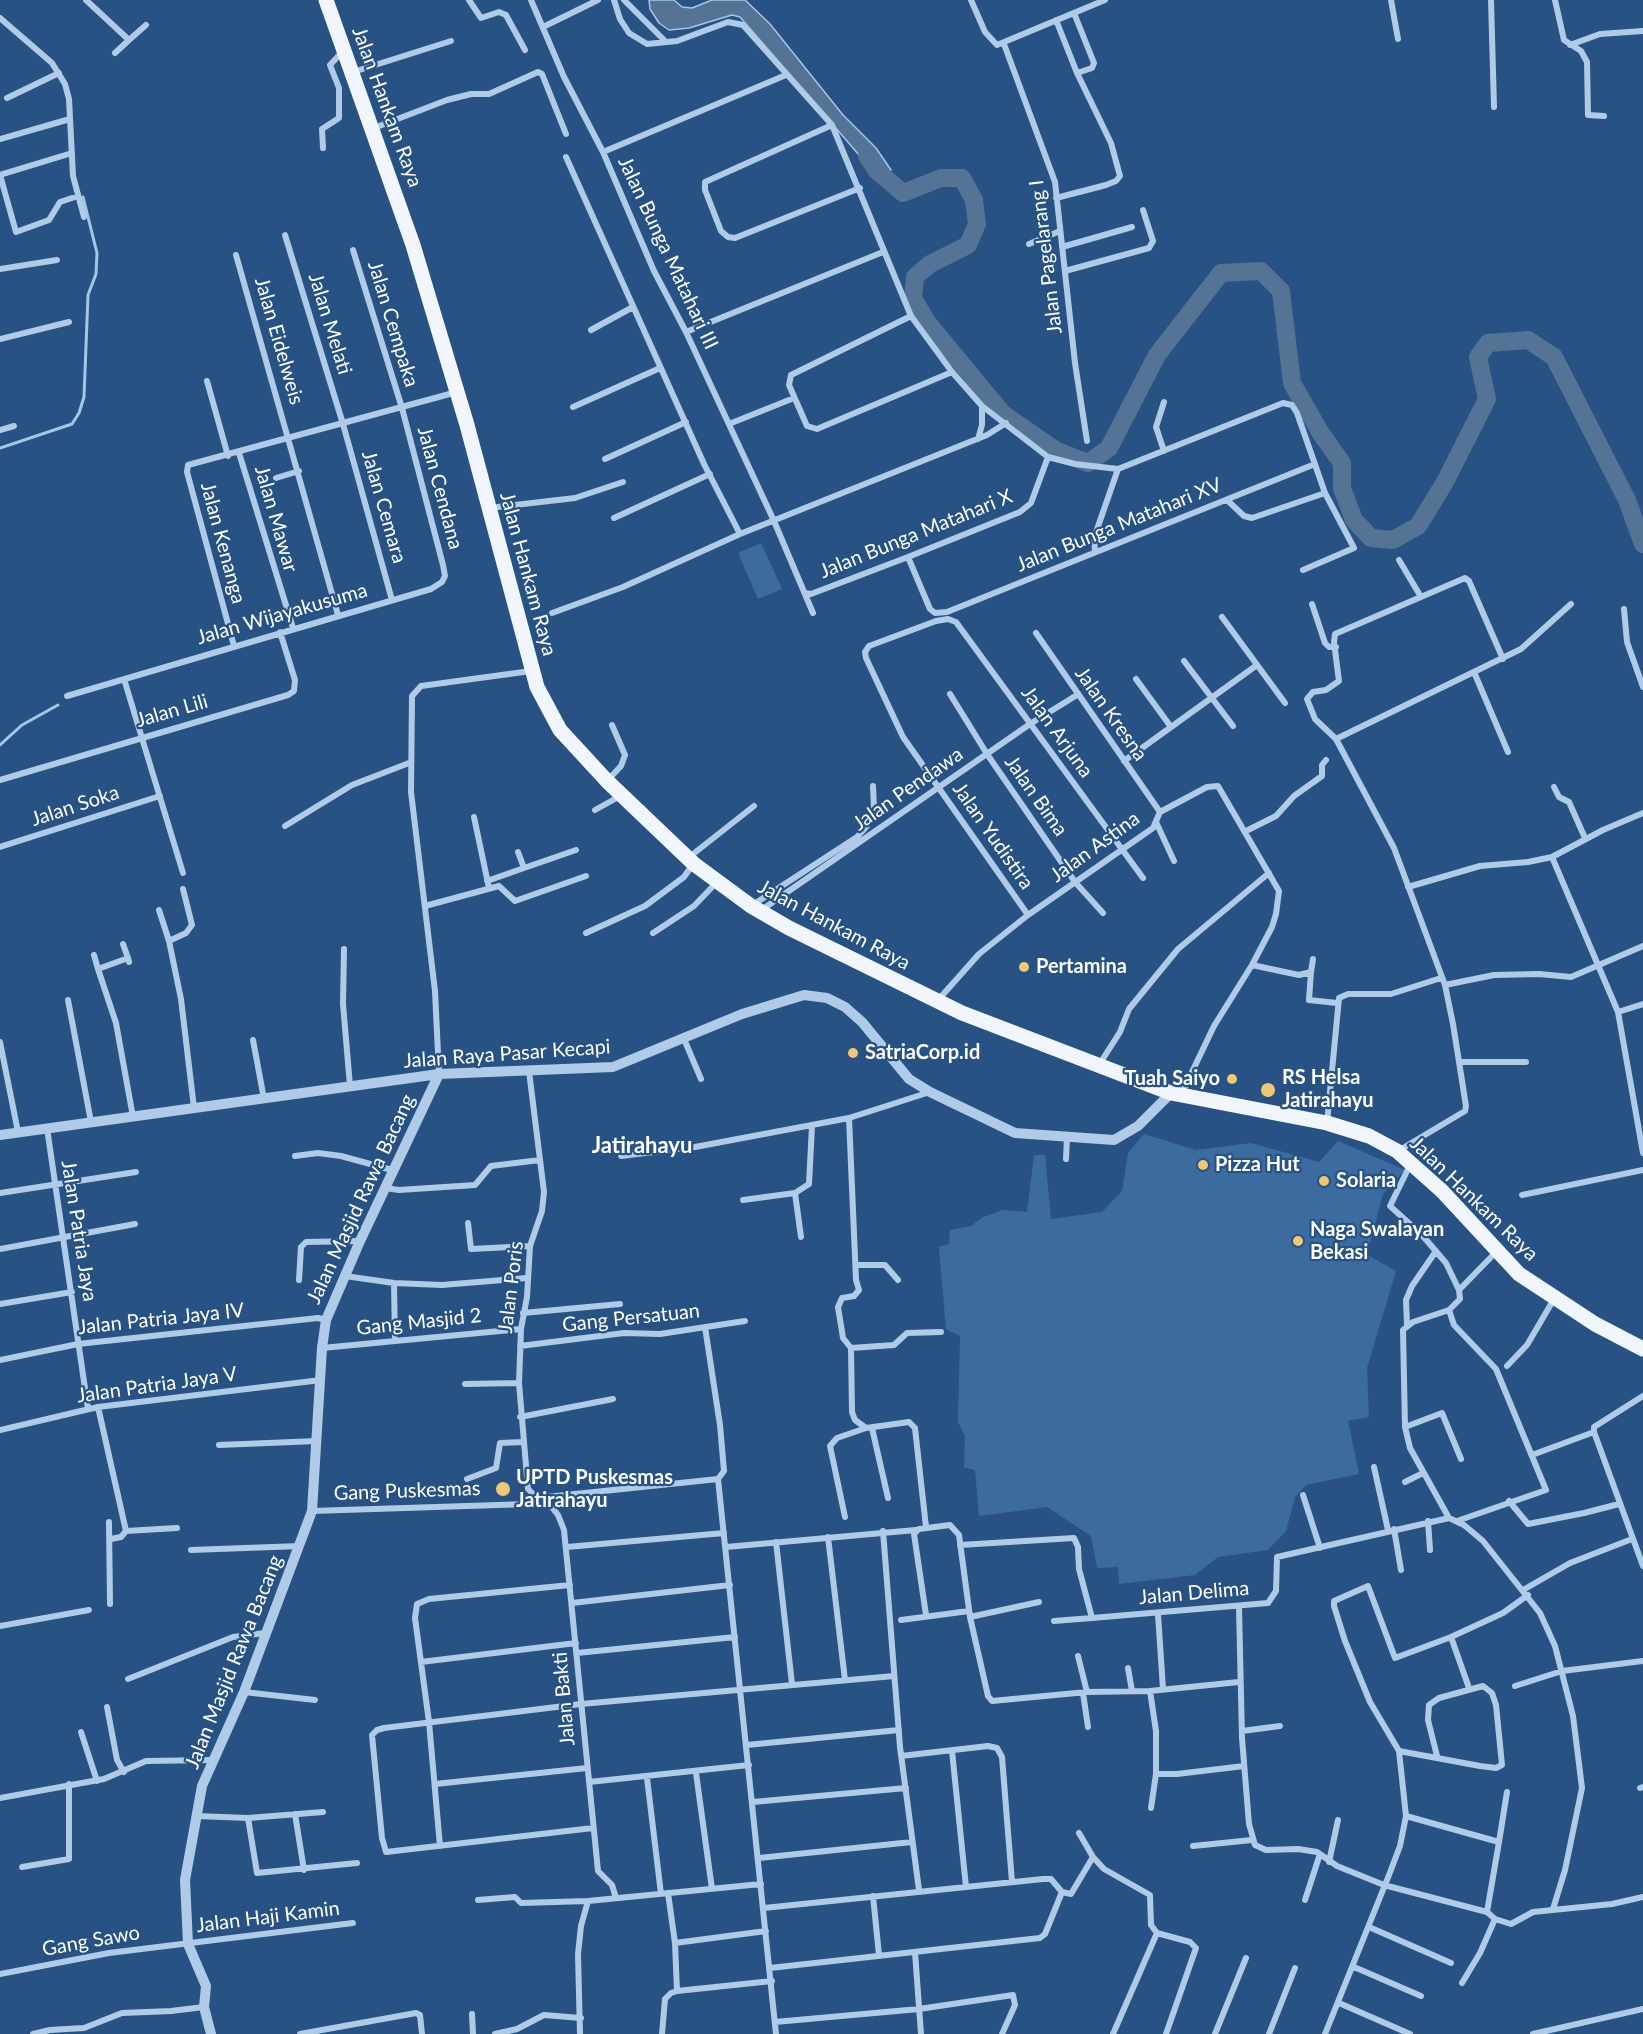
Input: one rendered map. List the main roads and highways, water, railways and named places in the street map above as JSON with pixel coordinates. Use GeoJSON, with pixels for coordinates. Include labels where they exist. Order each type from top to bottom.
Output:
{"type":"FeatureCollection","features":[{"type":"Feature","properties":{"kind":"main road","name":"Jalan Hankam Raya"},"geometry":{"type":"LineString","coordinates":[[326,0],[374,128],[413,245],[457,392],[532,671],[554,721],[607,781],[691,861],[755,909],[985,1023],[1051,1046],[1167,1095],[1327,1123],[1368,1136],[1398,1151],[1442,1191],[1496,1252],[1519,1274],[1554,1299],[1643,1348]]}},
{"type":"Feature","properties":{"kind":"waterway"},"geometry":{"type":"LineString","coordinates":[[867,156],[877,171],[903,193],[941,178],[962,178],[974,200],[977,224],[968,245],[930,264],[915,277],[913,298],[927,322],[1003,414],[1055,450],[1088,463],[1109,448],[1157,355],[1221,273],[1261,271],[1281,291],[1292,383],[1320,432],[1342,463],[1342,488],[1354,520],[1371,538],[1393,540],[1418,526],[1445,482],[1487,399],[1478,357],[1488,343],[1528,340],[1554,357],[1627,500],[1643,544]]}},
{"type":"Feature","properties":{"kind":"waterway"},"geometry":{"type":"LineString","coordinates":[[0,448],[72,424],[79,413],[84,397],[88,295],[96,274],[97,253],[83,197]]}},
{"type":"Feature","properties":{"kind":"waterway"},"geometry":{"type":"LineString","coordinates":[[0,745],[22,725],[58,705]]}},
{"type":"Feature","properties":{"kind":"place","name":"Pertamina"},"geometry":{"type":"Point","coordinates":[1024,967]}},
{"type":"Feature","properties":{"kind":"place","name":"SatriaCorp.id"},"geometry":{"type":"Point","coordinates":[853,1053]}},
{"type":"Feature","properties":{"kind":"place","name":"Tuah Saiyo"},"geometry":{"type":"Point","coordinates":[1232,1079]}},
{"type":"Feature","properties":{"kind":"place","name":"RS Helsa Jatirahayu"},"geometry":{"type":"Point","coordinates":[1268,1090]}},
{"type":"Feature","properties":{"kind":"place","name":"Pizza Hut"},"geometry":{"type":"Point","coordinates":[1203,1165]}},
{"type":"Feature","properties":{"kind":"place","name":"Solaria"},"geometry":{"type":"Point","coordinates":[1324,1181]}},
{"type":"Feature","properties":{"kind":"place","name":"Naga Swalayan Bekasi"},"geometry":{"type":"Point","coordinates":[1298,1241]}},
{"type":"Feature","properties":{"kind":"place","name":"UPTD Puskesmas Jatirahayu"},"geometry":{"type":"Point","coordinates":[503,1489]}},
{"type":"Feature","properties":{"kind":"district","name":"Jatirahayu"},"geometry":{"type":"Point","coordinates":[642,1146]}}]}
